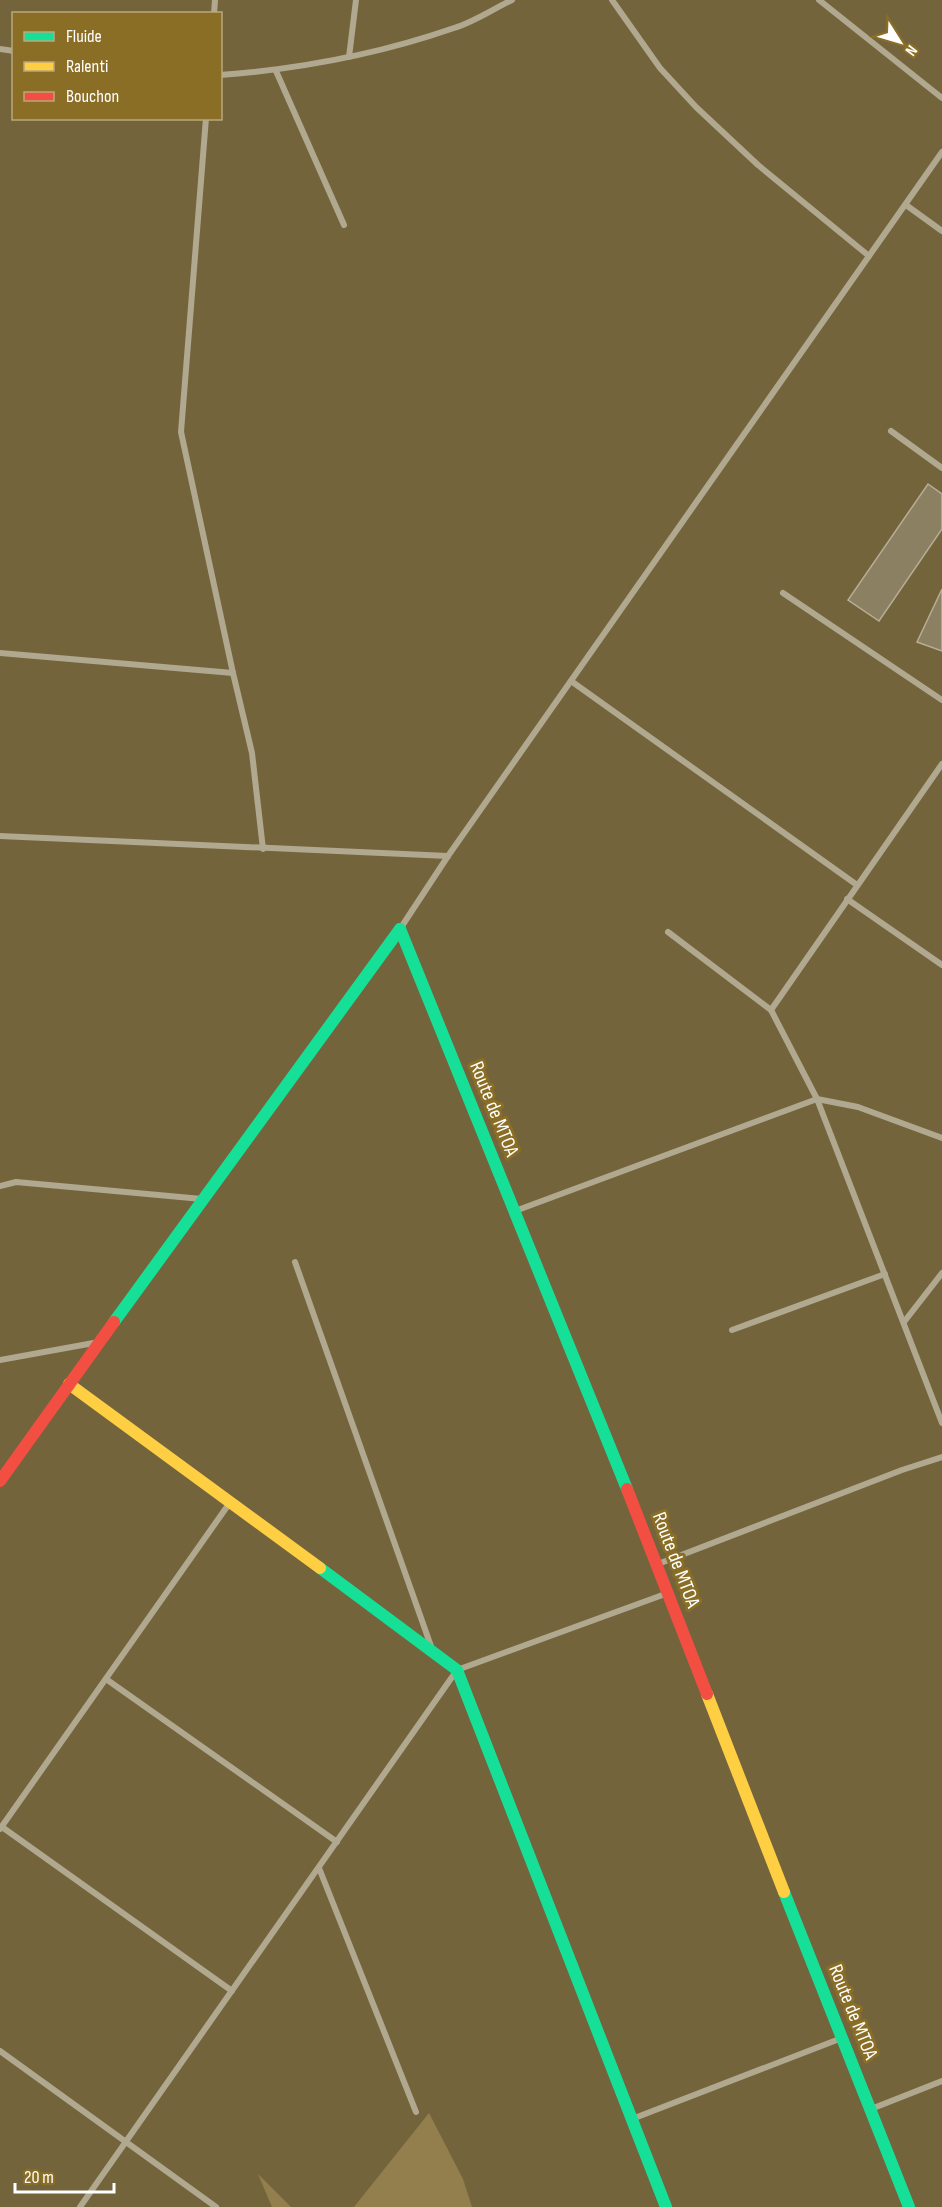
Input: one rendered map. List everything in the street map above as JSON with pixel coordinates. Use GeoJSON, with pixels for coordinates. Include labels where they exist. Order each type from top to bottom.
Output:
{"type":"FeatureCollection","features":[{"type":"Feature","properties":{"kind":"street"},"geometry":{"type":"LineString","coordinates":[[349,57],[356,0]]}},
{"type":"Feature","properties":{"kind":"street"},"geometry":{"type":"LineString","coordinates":[[222,75],[276,71],[349,57],[456,28],[512,0]]}},
{"type":"Feature","properties":{"kind":"street"},"geometry":{"type":"LineString","coordinates":[[612,0],[660,68],[696,107],[758,165],[869,256]]}},
{"type":"Feature","properties":{"kind":"street"},"geometry":{"type":"LineString","coordinates":[[819,0],[942,98]]}},
{"type":"Feature","properties":{"kind":"street"},"geometry":{"type":"LineString","coordinates":[[276,71],[344,225]]}},
{"type":"Feature","properties":{"kind":"street"},"geometry":{"type":"LineString","coordinates":[[206,120],[181,432],[232,673],[252,753],[263,849]]}},
{"type":"Feature","properties":{"kind":"street"},"geometry":{"type":"LineString","coordinates":[[0,1481],[400,929],[448,856],[942,152]]}},
{"type":"Feature","properties":{"kind":"street"},"geometry":{"type":"LineString","coordinates":[[906,205],[942,231]]}},
{"type":"Feature","properties":{"kind":"street"},"geometry":{"type":"LineString","coordinates":[[891,431],[942,468]]}},
{"type":"Feature","properties":{"kind":"street"},"geometry":{"type":"LineString","coordinates":[[783,593],[942,700]]}},
{"type":"Feature","properties":{"kind":"street"},"geometry":{"type":"LineString","coordinates":[[0,653],[232,673]]}},
{"type":"Feature","properties":{"kind":"street"},"geometry":{"type":"LineString","coordinates":[[571,681],[857,885]]}},
{"type":"Feature","properties":{"kind":"street"},"geometry":{"type":"LineString","coordinates":[[771,1010],[942,764]]}},
{"type":"Feature","properties":{"kind":"street"},"geometry":{"type":"LineString","coordinates":[[0,836],[448,856]]}},
{"type":"Feature","properties":{"kind":"street"},"geometry":{"type":"LineString","coordinates":[[847,899],[942,965]]}},
{"type":"Feature","properties":{"kind":"street","name":"Route de MTOA"},"geometry":{"type":"LineString","coordinates":[[400,929],[658,1564],[909,2207]]}},
{"type":"Feature","properties":{"kind":"street"},"geometry":{"type":"LineString","coordinates":[[668,932],[771,1010],[817,1099],[942,1423]]}},
{"type":"Feature","properties":{"kind":"street"},"geometry":{"type":"LineString","coordinates":[[515,1211],[817,1099],[858,1107],[942,1138]]}},
{"type":"Feature","properties":{"kind":"street"},"geometry":{"type":"LineString","coordinates":[[0,1186],[16,1182],[203,1199]]}},
{"type":"Feature","properties":{"kind":"street"},"geometry":{"type":"LineString","coordinates":[[295,1262],[433,1652]]}},
{"type":"Feature","properties":{"kind":"street"},"geometry":{"type":"LineString","coordinates":[[904,1322],[942,1273]]}},
{"type":"Feature","properties":{"kind":"street"},"geometry":{"type":"LineString","coordinates":[[732,1330],[885,1274]]}},
{"type":"Feature","properties":{"kind":"street"},"geometry":{"type":"LineString","coordinates":[[0,1360],[99,1342]]}},
{"type":"Feature","properties":{"kind":"street"},"geometry":{"type":"LineString","coordinates":[[69,1384],[458,1670],[666,2207]]}},
{"type":"Feature","properties":{"kind":"street"},"geometry":{"type":"LineString","coordinates":[[658,1564],[902,1470],[942,1457]]}},
{"type":"Feature","properties":{"kind":"street"},"geometry":{"type":"LineString","coordinates":[[231,1501],[1,1828],[232,1991]]}},
{"type":"Feature","properties":{"kind":"street"},"geometry":{"type":"LineString","coordinates":[[80,2207],[458,1670],[668,1593]]}},
{"type":"Feature","properties":{"kind":"street"},"geometry":{"type":"LineString","coordinates":[[106,1679],[337,1842]]}},
{"type":"Feature","properties":{"kind":"street"},"geometry":{"type":"LineString","coordinates":[[319,1868],[416,2112]]}},
{"type":"Feature","properties":{"kind":"street"},"geometry":{"type":"LineString","coordinates":[[632,2119],[843,2038]]}},
{"type":"Feature","properties":{"kind":"street"},"geometry":{"type":"LineString","coordinates":[[0,2051],[216,2207]]}},
{"type":"Feature","properties":{"kind":"street"},"geometry":{"type":"LineString","coordinates":[[871,2109],[942,2081]]}},
{"type":"Feature","properties":{"kind":"shaded area"},"geometry":{"type":"Polygon","coordinates":[[[429,2113],[463,2179],[472,2207],[354,2207],[429,2113]]]}},
{"type":"Feature","properties":{"kind":"shaded area"},"geometry":{"type":"Polygon","coordinates":[[[258,2174],[291,2207],[272,2207],[258,2174]]]}},
{"type":"Feature","properties":{"kind":"building"},"geometry":{"type":"Polygon","coordinates":[[[928,484],[942,494],[942,529],[879,621],[848,600],[928,484]]]}},
{"type":"Feature","properties":{"kind":"building"},"geometry":{"type":"Polygon","coordinates":[[[942,589],[942,651],[917,642],[942,589]]]}},
{"type":"Feature","properties":{"kind":"traffic: fast"},"geometry":{"type":"LineString","coordinates":[[400,929],[627,1489]]}},
{"type":"Feature","properties":{"kind":"traffic: fast"},"geometry":{"type":"LineString","coordinates":[[114,1322],[400,929]]}},
{"type":"Feature","properties":{"kind":"traffic: fast"},"geometry":{"type":"LineString","coordinates":[[320,1568],[457,1670],[666,2207]]}},
{"type":"Feature","properties":{"kind":"traffic: fast"},"geometry":{"type":"LineString","coordinates":[[784,1892],[909,2207]]}},
{"type":"Feature","properties":{"kind":"traffic: slow"},"geometry":{"type":"LineString","coordinates":[[69,1384],[320,1568]]}},
{"type":"Feature","properties":{"kind":"traffic: slow"},"geometry":{"type":"LineString","coordinates":[[707,1694],[784,1892]]}},
{"type":"Feature","properties":{"kind":"traffic: jam"},"geometry":{"type":"LineString","coordinates":[[0,1481],[114,1322]]}},
{"type":"Feature","properties":{"kind":"traffic: jam"},"geometry":{"type":"LineString","coordinates":[[627,1489],[707,1694]]}}]}
